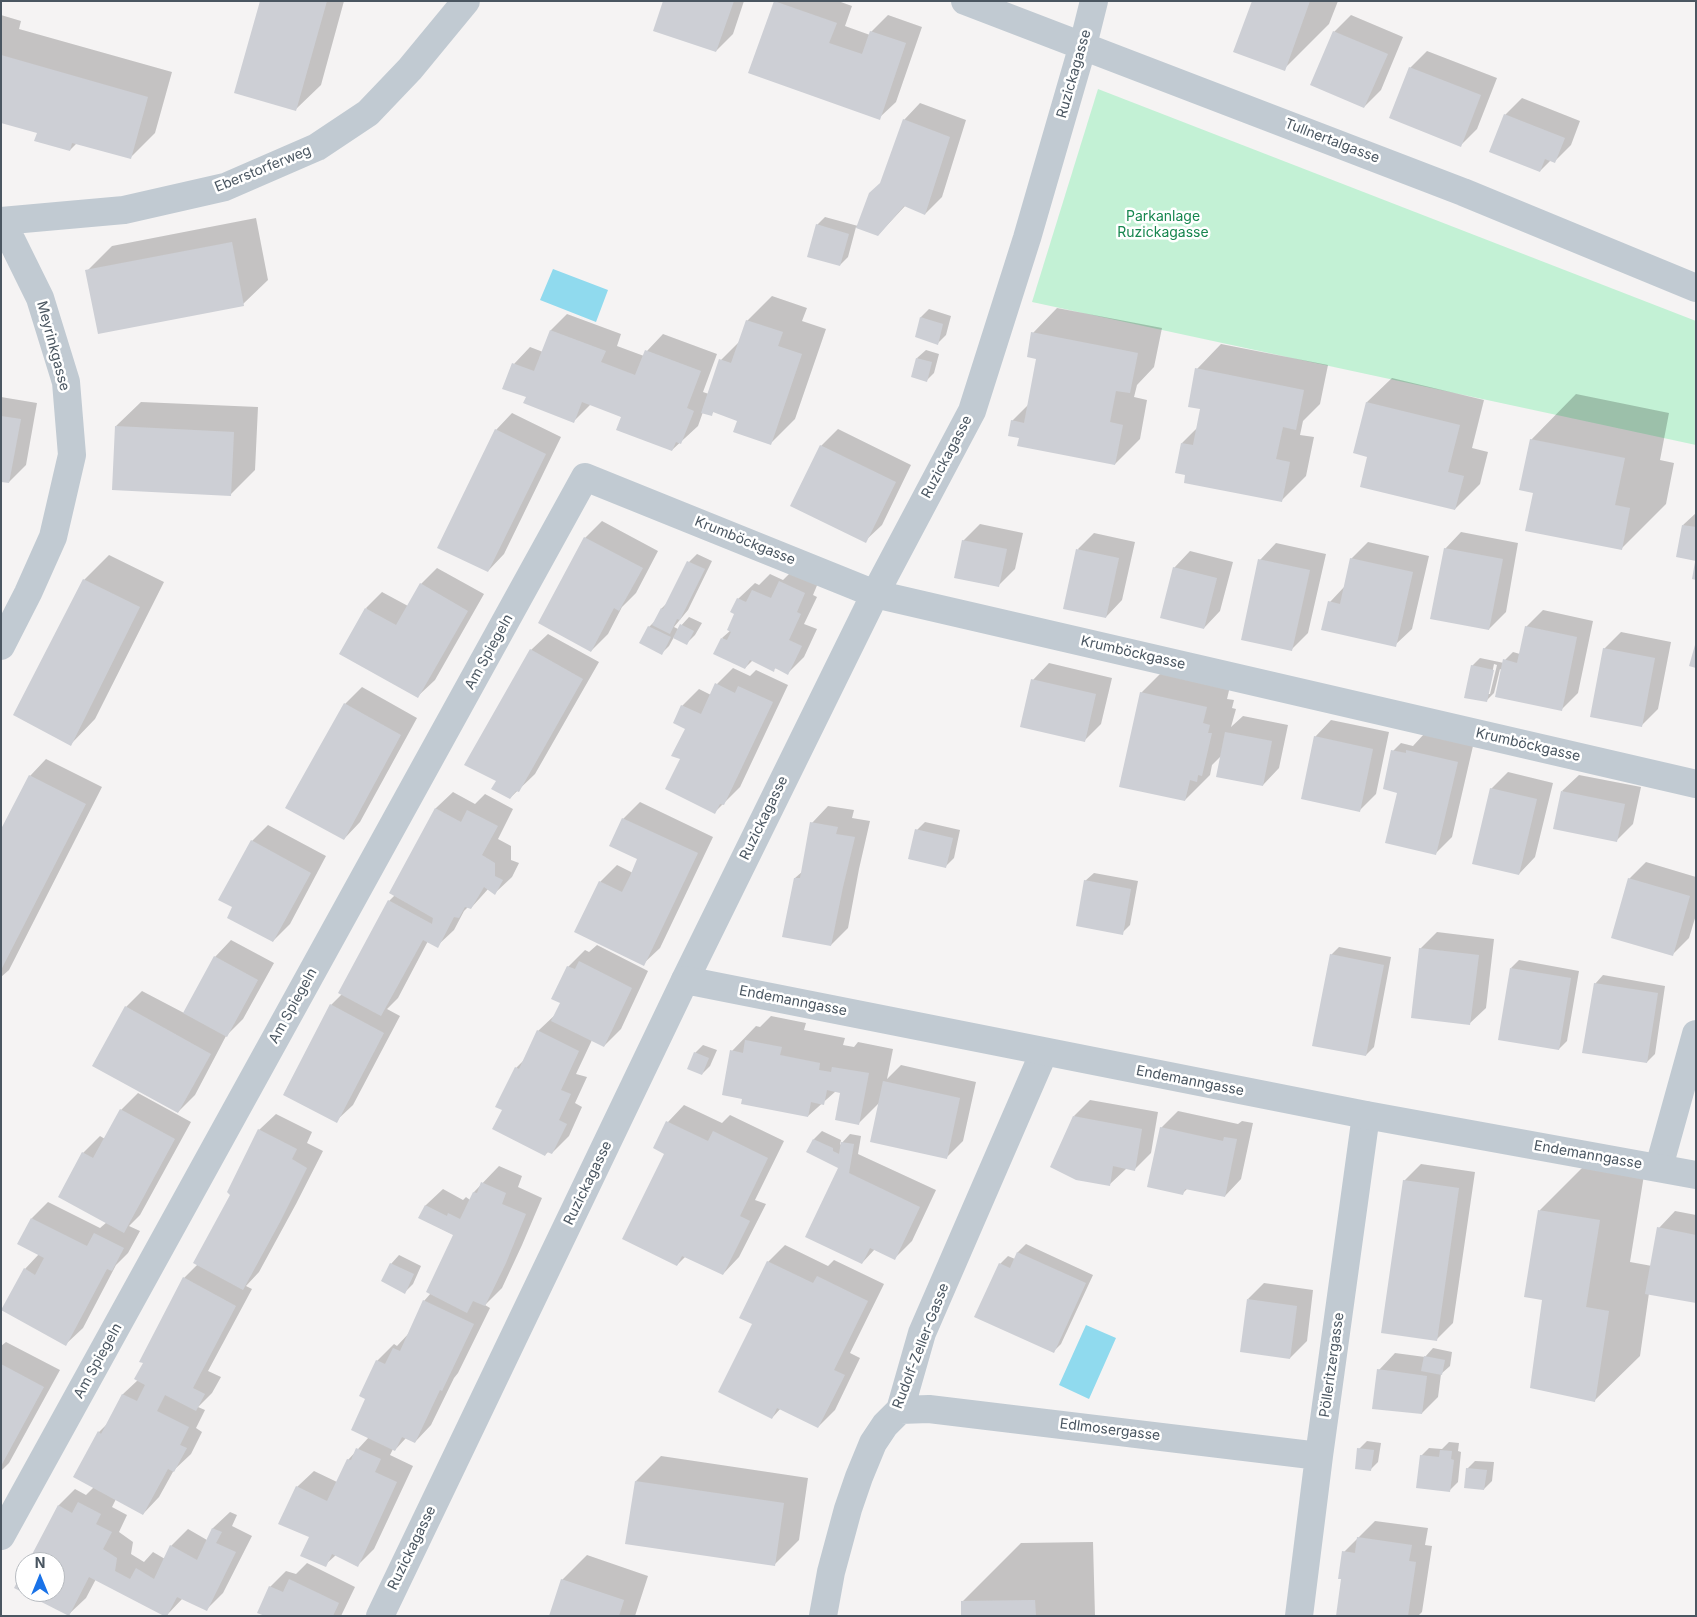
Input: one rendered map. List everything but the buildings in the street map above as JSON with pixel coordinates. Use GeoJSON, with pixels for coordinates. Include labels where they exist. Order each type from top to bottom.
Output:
{"type":"FeatureCollection","features":[{"type":"Feature","properties":{"kind":"street","name":"Eberstorferweg"},"geometry":{"type":"LineString","coordinates":[[2,221],[124,210],[198,193],[225,186],[317,147],[368,113],[410,70],[466,1]]}},
{"type":"Feature","properties":{"kind":"street","name":"Tullnertalgasse"},"geometry":{"type":"LineString","coordinates":[[965,1],[1463,192],[1696,288]]}},
{"type":"Feature","properties":{"kind":"street","name":"Ruzickagasse"},"geometry":{"type":"LineString","coordinates":[[380,1616],[685,980],[875,594],[972,412],[1024,247],[1094,1]]}},
{"type":"Feature","properties":{"kind":"street","name":"Meyrinkgasse"},"geometry":{"type":"LineString","coordinates":[[1,646],[28,593],[53,537],[72,455],[66,382],[40,298],[2,221]]}},
{"type":"Feature","properties":{"kind":"street","name":"Krumböckgasse"},"geometry":{"type":"LineString","coordinates":[[585,477],[875,594],[1696,784]]}},
{"type":"Feature","properties":{"kind":"street","name":"Am Spiegeln"},"geometry":{"type":"LineString","coordinates":[[1,1536],[585,477]]}},
{"type":"Feature","properties":{"kind":"street","name":"Endemanngasse"},"geometry":{"type":"LineString","coordinates":[[685,980],[1366,1115],[1696,1175]]}},
{"type":"Feature","properties":{"kind":"street"},"geometry":{"type":"LineString","coordinates":[[1659,1167],[1696,1034]]}},
{"type":"Feature","properties":{"kind":"street","name":"Rudolf-Zeller-Gasse"},"geometry":{"type":"LineString","coordinates":[[823,1616],[830,1572],[858,1477],[873,1443],[885,1425],[900,1410],[922,1333],[1044,1052]]}},
{"type":"Feature","properties":{"kind":"street","name":"Pölleritzergasse"},"geometry":{"type":"LineString","coordinates":[[1299,1616],[1366,1115]]}},
{"type":"Feature","properties":{"kind":"street","name":"Edlmosergasse"},"geometry":{"type":"LineString","coordinates":[[900,1410],[928,1409],[1319,1456]]}},
{"type":"Feature","properties":{"kind":"green space","name":"Parkanlage Ruzickagasse"},"geometry":{"type":"Polygon","coordinates":[[[1098,89],[1696,321],[1696,445],[1032,302],[1098,89]]]}},
{"type":"Feature","properties":{"kind":"water"},"geometry":{"type":"Polygon","coordinates":[[[553,269],[608,290],[596,322],[540,300],[553,269]]]}},
{"type":"Feature","properties":{"kind":"water"},"geometry":{"type":"Polygon","coordinates":[[[1086,1325],[1116,1338],[1089,1399],[1059,1385],[1086,1325]]]}}]}
